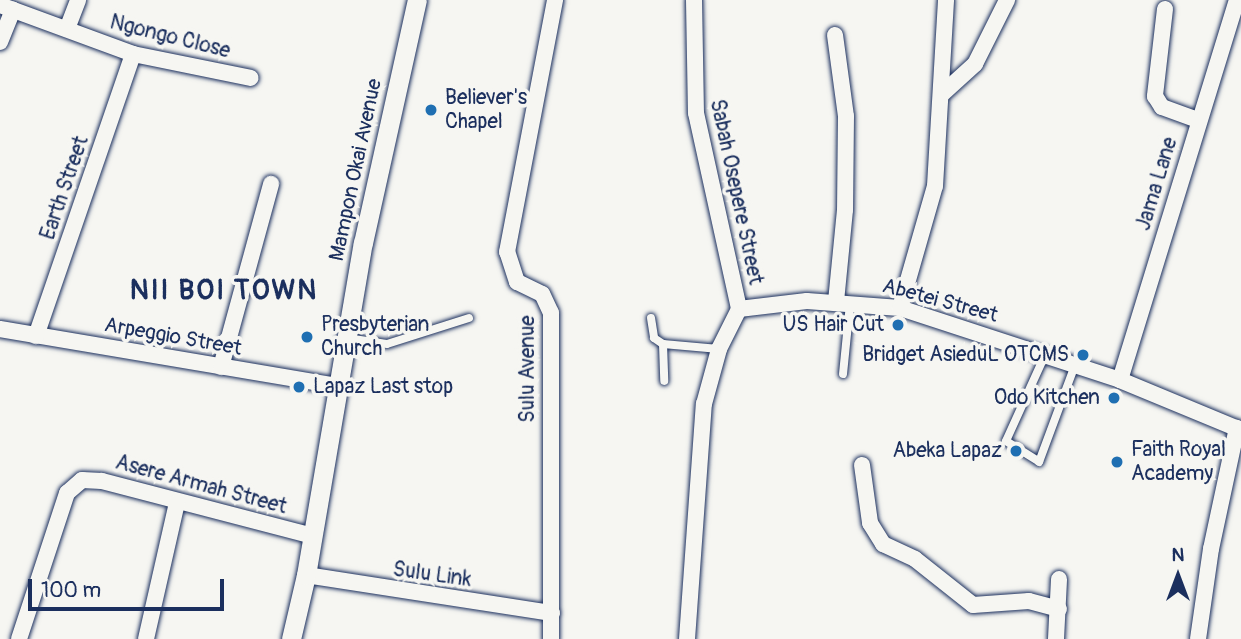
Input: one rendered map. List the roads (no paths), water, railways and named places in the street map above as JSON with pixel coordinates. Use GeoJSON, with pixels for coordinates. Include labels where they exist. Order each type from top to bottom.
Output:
{"type":"FeatureCollection","features":[{"type":"Feature","properties":{"kind":"street"},"geometry":{"type":"LineString","coordinates":[[67,29],[78,0]]}},
{"type":"Feature","properties":{"kind":"street","name":"Mampon Okai Avenue"},"geometry":{"type":"LineString","coordinates":[[290,639],[306,575],[363,243],[417,0]]}},
{"type":"Feature","properties":{"kind":"street","name":"Sulu Avenue"},"geometry":{"type":"LineString","coordinates":[[551,639],[551,313],[542,294],[517,282],[507,252],[555,0]]}},
{"type":"Feature","properties":{"kind":"street","name":"Sabah Osepere Street"},"geometry":{"type":"LineString","coordinates":[[694,0],[696,113],[739,309]]}},
{"type":"Feature","properties":{"kind":"street"},"geometry":{"type":"LineString","coordinates":[[900,308],[933,195],[942,94],[946,0]]}},
{"type":"Feature","properties":{"kind":"street"},"geometry":{"type":"LineString","coordinates":[[942,94],[975,64],[1007,0]]}},
{"type":"Feature","properties":{"kind":"street","name":"Jama Lane"},"geometry":{"type":"LineString","coordinates":[[1120,380],[1198,120],[1239,0]]}},
{"type":"Feature","properties":{"kind":"street"},"geometry":{"type":"LineString","coordinates":[[0,42],[7,8]]}},
{"type":"Feature","properties":{"kind":"street","name":"Ngongo Close"},"geometry":{"type":"LineString","coordinates":[[7,8],[133,54],[251,78]]}},
{"type":"Feature","properties":{"kind":"street"},"geometry":{"type":"LineString","coordinates":[[1165,9],[1155,96],[1163,107],[1198,120]]}},
{"type":"Feature","properties":{"kind":"street"},"geometry":{"type":"LineString","coordinates":[[835,35],[846,116],[843,301]]}},
{"type":"Feature","properties":{"kind":"street","name":"Earth Street"},"geometry":{"type":"LineString","coordinates":[[36,336],[133,54]]}},
{"type":"Feature","properties":{"kind":"street"},"geometry":{"type":"LineString","coordinates":[[221,367],[271,184]]}},
{"type":"Feature","properties":{"kind":"street","name":"Abetei Street"},"geometry":{"type":"LineString","coordinates":[[739,309],[843,301],[900,308],[1120,380],[1239,429]]}},
{"type":"Feature","properties":{"kind":"street"},"geometry":{"type":"LineString","coordinates":[[687,639],[696,472],[704,404],[719,349],[739,309]]}},
{"type":"Feature","properties":{"kind":"street","name":"Arpeggio Street"},"geometry":{"type":"LineString","coordinates":[[0,329],[338,386]]}},
{"type":"Feature","properties":{"kind":"street"},"geometry":{"type":"LineString","coordinates":[[1198,639],[1211,549],[1239,429]]}},
{"type":"Feature","properties":{"kind":"street"},"geometry":{"type":"LineString","coordinates":[[862,465],[870,523],[883,544],[915,559],[973,605],[1029,601],[1059,609]]}},
{"type":"Feature","properties":{"kind":"street","name":"Asere Armah Street"},"geometry":{"type":"LineString","coordinates":[[19,639],[67,493],[82,480],[102,481],[313,536]]}},
{"type":"Feature","properties":{"kind":"street"},"geometry":{"type":"LineString","coordinates":[[146,639],[177,502]]}},
{"type":"Feature","properties":{"kind":"street","name":"Sulu Link"},"geometry":{"type":"LineString","coordinates":[[306,575],[552,613]]}},
{"type":"Feature","properties":{"kind":"street"},"geometry":{"type":"LineString","coordinates":[[1056,639],[1059,579]]}},
{"type":"Feature","properties":{"kind":"lane"},"geometry":{"type":"LineString","coordinates":[[843,301],[843,374]]}},
{"type":"Feature","properties":{"kind":"lane"},"geometry":{"type":"LineString","coordinates":[[347,338],[387,344],[468,318]]}},
{"type":"Feature","properties":{"kind":"lane"},"geometry":{"type":"LineString","coordinates":[[651,318],[654,338],[663,344],[719,349]]}},
{"type":"Feature","properties":{"kind":"lane"},"geometry":{"type":"LineString","coordinates":[[663,344],[664,381]]}},
{"type":"Feature","properties":{"kind":"lane"},"geometry":{"type":"LineString","coordinates":[[1045,355],[1006,441],[1033,460],[1039,462],[1075,365]]}},
{"type":"Feature","properties":{"kind":"place","name":"Believer's Chapel"},"geometry":{"type":"Point","coordinates":[431,110]}},
{"type":"Feature","properties":{"kind":"place","name":"US Hair Cut"},"geometry":{"type":"Point","coordinates":[898,325]}},
{"type":"Feature","properties":{"kind":"place","name":"Presbyterian Church"},"geometry":{"type":"Point","coordinates":[307,337]}},
{"type":"Feature","properties":{"kind":"place","name":"Bridget AsieduL OTCMS"},"geometry":{"type":"Point","coordinates":[1083,355]}},
{"type":"Feature","properties":{"kind":"place","name":"Lapaz Last stop"},"geometry":{"type":"Point","coordinates":[299,387]}},
{"type":"Feature","properties":{"kind":"place","name":"Odo Kitchen"},"geometry":{"type":"Point","coordinates":[1114,398]}},
{"type":"Feature","properties":{"kind":"place","name":"Abeka Lapaz"},"geometry":{"type":"Point","coordinates":[1016,451]}},
{"type":"Feature","properties":{"kind":"place","name":"Faith Royal Academy"},"geometry":{"type":"Point","coordinates":[1117,462]}},
{"type":"Feature","properties":{"kind":"district","name":"NII BOI TOWN"},"geometry":{"type":"Point","coordinates":[224,291]}}]}
